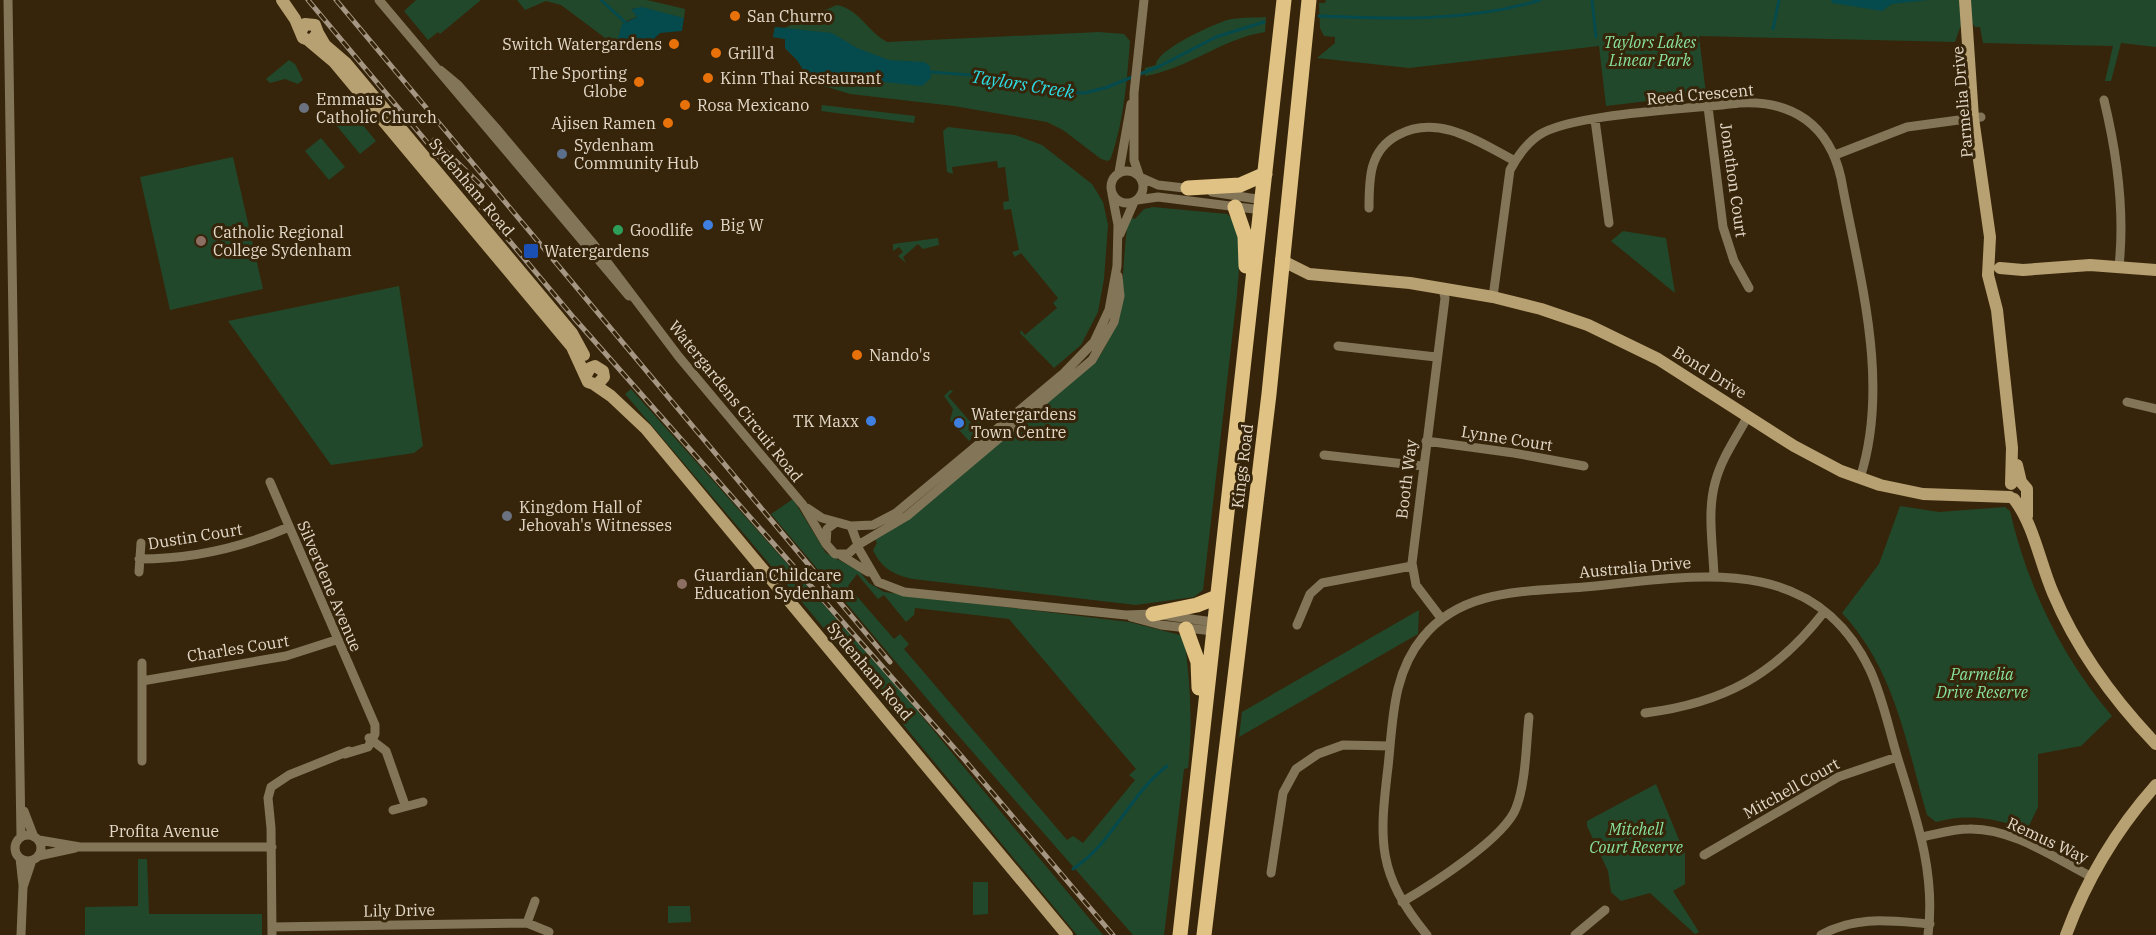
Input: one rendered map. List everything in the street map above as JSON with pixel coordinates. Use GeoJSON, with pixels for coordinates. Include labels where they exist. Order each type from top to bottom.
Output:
{"type":"FeatureCollection","features":[{"type":"Feature","properties":{"kind":"main road","name":"Kings Road"},"geometry":{"type":"LineString","coordinates":[[1180,935],[1284,0]]}},
{"type":"Feature","properties":{"kind":"main road","name":"Kings Road"},"geometry":{"type":"LineString","coordinates":[[1204,935],[1241,632],[1309,0]]}},
{"type":"Feature","properties":{"kind":"main road"},"geometry":{"type":"LineString","coordinates":[[1188,188],[1231,186],[1265,174]]}},
{"type":"Feature","properties":{"kind":"main road"},"geometry":{"type":"LineString","coordinates":[[1262,205],[1286,210]]}},
{"type":"Feature","properties":{"kind":"main road"},"geometry":{"type":"LineString","coordinates":[[1235,207],[1245,236],[1249,311]]}},
{"type":"Feature","properties":{"kind":"main road"},"geometry":{"type":"LineString","coordinates":[[1153,614],[1197,605],[1217,597]]}},
{"type":"Feature","properties":{"kind":"main road"},"geometry":{"type":"LineString","coordinates":[[1213,627],[1241,632]]}},
{"type":"Feature","properties":{"kind":"main road"},"geometry":{"type":"LineString","coordinates":[[1186,629],[1198,662],[1202,742]]}},
{"type":"Feature","properties":{"kind":"street"},"geometry":{"type":"LineString","coordinates":[[8,0],[5,78],[22,806],[21,837],[15,845],[20,858],[23,887],[21,935]]}},
{"type":"Feature","properties":{"kind":"street","name":"Sydenham Road"},"geometry":{"type":"LineString","coordinates":[[282,0],[309,32],[346,63],[493,246],[572,333],[590,370],[601,369],[599,381],[631,405],[646,429],[1067,935]]}},
{"type":"Feature","properties":{"kind":"street","name":"Sydenham Road"},"geometry":{"type":"LineString","coordinates":[[292,0],[309,32]]}},
{"type":"Feature","properties":{"kind":"street","name":"Watergardens Circuit Road"},"geometry":{"type":"LineString","coordinates":[[379,0],[440,70],[458,85],[496,128],[622,279],[646,315],[802,505],[826,544]]}},
{"type":"Feature","properties":{"kind":"street"},"geometry":{"type":"LineString","coordinates":[[1119,239],[1143,187],[1134,160],[1134,93],[1144,0]]}},
{"type":"Feature","properties":{"kind":"street","name":"Parmelia Drive"},"geometry":{"type":"LineString","coordinates":[[1966,6],[1990,237],[1996,274],[1997,310],[2015,490],[2051,590],[2079,645],[2115,699],[2156,744]]}},
{"type":"Feature","properties":{"kind":"street"},"geometry":{"type":"LineString","coordinates":[[839,555],[848,554],[857,546],[907,516],[1092,360],[1107,338],[1118,309],[1119,239],[1111,181],[1119,172],[1134,93]]}},
{"type":"Feature","properties":{"kind":"street"},"geometry":{"type":"LineString","coordinates":[[2104,100],[2113,136],[2121,210],[2119,266]]}},
{"type":"Feature","properties":{"kind":"street","name":"Reed Crescent"},"geometry":{"type":"LineString","coordinates":[[1493,297],[1507,182],[1515,161],[1539,135],[1564,125],[1595,120],[1758,102],[1791,110],[1816,128],[1835,155],[1852,236],[1874,378],[1872,428],[1860,478]]}},
{"type":"Feature","properties":{"kind":"street","name":"Jonathon Court"},"geometry":{"type":"LineString","coordinates":[[1708,107],[1723,227],[1734,261],[1749,288]]}},
{"type":"Feature","properties":{"kind":"street"},"geometry":{"type":"LineString","coordinates":[[1835,155],[1908,127],[1977,118]]}},
{"type":"Feature","properties":{"kind":"street"},"geometry":{"type":"LineString","coordinates":[[1595,120],[1609,223]]}},
{"type":"Feature","properties":{"kind":"street"},"geometry":{"type":"LineString","coordinates":[[1369,208],[1369,180],[1377,154],[1386,142],[1407,130],[1425,126],[1450,130],[1515,161]]}},
{"type":"Feature","properties":{"kind":"street"},"geometry":{"type":"LineString","coordinates":[[1119,172],[1129,171],[1158,185],[1188,188],[1262,205]]}},
{"type":"Feature","properties":{"kind":"street"},"geometry":{"type":"LineString","coordinates":[[1112,194],[1119,201],[1158,197],[1235,207],[1262,205]]}},
{"type":"Feature","properties":{"kind":"street"},"geometry":{"type":"LineString","coordinates":[[1281,260],[1309,274]]}},
{"type":"Feature","properties":{"kind":"street"},"geometry":{"type":"LineString","coordinates":[[1996,274],[2078,265],[2156,270]]}},
{"type":"Feature","properties":{"kind":"street"},"geometry":{"type":"LineString","coordinates":[[1117,266],[1104,322],[1094,342],[1081,358],[896,513],[873,525],[851,526],[835,523],[825,534],[826,544],[831,551],[850,559],[885,586],[904,592],[1126,615],[1153,614],[1213,627]]}},
{"type":"Feature","properties":{"kind":"street"},"geometry":{"type":"LineString","coordinates":[[1280,282],[1309,274]]}},
{"type":"Feature","properties":{"kind":"street","name":"Bond Drive"},"geometry":{"type":"LineString","coordinates":[[1309,274],[1360,280],[1392,280],[1493,297],[1551,313],[1614,337],[1658,359],[1810,456],[1860,478],[1923,494],[1968,496],[1998,490],[2015,490]]}},
{"type":"Feature","properties":{"kind":"street","name":"Booth Way"},"geometry":{"type":"LineString","coordinates":[[1442,618],[1420,591],[1412,566],[1436,357],[1439,301],[1443,289]]}},
{"type":"Feature","properties":{"kind":"street"},"geometry":{"type":"LineString","coordinates":[[1338,346],[1436,357]]}},
{"type":"Feature","properties":{"kind":"street"},"geometry":{"type":"LineString","coordinates":[[2127,402],[2156,409]]}},
{"type":"Feature","properties":{"kind":"street"},"geometry":{"type":"LineString","coordinates":[[1714,576],[1712,524],[1714,483],[1726,453],[1748,416]]}},
{"type":"Feature","properties":{"kind":"street","name":"Lynne Court"},"geometry":{"type":"LineString","coordinates":[[1426,441],[1514,453],[1584,466]]}},
{"type":"Feature","properties":{"kind":"street"},"geometry":{"type":"LineString","coordinates":[[1324,455],[1423,466]]}},
{"type":"Feature","properties":{"kind":"street","name":"Silverdene Avenue"},"geometry":{"type":"LineString","coordinates":[[270,482],[336,640],[375,725],[371,740]]}},
{"type":"Feature","properties":{"kind":"street","name":"Watergardens Circuit Road"},"geometry":{"type":"LineString","coordinates":[[802,505],[817,516],[835,523]]}},
{"type":"Feature","properties":{"kind":"street"},"geometry":{"type":"LineString","coordinates":[[851,526],[857,546],[874,577]]}},
{"type":"Feature","properties":{"kind":"street","name":"Dustin Court"},"geometry":{"type":"LineString","coordinates":[[140,560],[235,547],[257,541],[289,527]]}},
{"type":"Feature","properties":{"kind":"street","name":"Dustin Court"},"geometry":{"type":"LineString","coordinates":[[139,572],[141,543]]}},
{"type":"Feature","properties":{"kind":"street"},"geometry":{"type":"LineString","coordinates":[[1297,625],[1310,594],[1322,583],[1412,566]]}},
{"type":"Feature","properties":{"kind":"street","name":"Australia Drive"},"geometry":{"type":"LineString","coordinates":[[1427,935],[1402,902],[1392,882],[1383,847],[1382,814],[1396,690],[1403,669],[1417,644],[1442,618],[1470,602],[1503,594],[1714,576],[1753,579],[1798,595],[1824,612],[1845,631],[1867,663],[1879,693],[1922,837],[1930,879],[1928,935]]}},
{"type":"Feature","properties":{"kind":"street"},"geometry":{"type":"LineString","coordinates":[[1645,712],[1698,704],[1739,685],[1794,648],[1824,612]]}},
{"type":"Feature","properties":{"kind":"street"},"geometry":{"type":"LineString","coordinates":[[1126,615],[1147,623],[1186,629],[1213,627]]}},
{"type":"Feature","properties":{"kind":"street","name":"Charles Court"},"geometry":{"type":"LineString","coordinates":[[142,681],[286,656],[336,640]]}},
{"type":"Feature","properties":{"kind":"street"},"geometry":{"type":"LineString","coordinates":[[142,663],[142,761]]}},
{"type":"Feature","properties":{"kind":"street"},"geometry":{"type":"LineString","coordinates":[[1402,902],[1454,868],[1500,830],[1514,814],[1519,798],[1529,717]]}},
{"type":"Feature","properties":{"kind":"street"},"geometry":{"type":"LineString","coordinates":[[272,931],[271,828],[276,788],[302,772],[368,747],[371,740],[386,752],[405,805]]}},
{"type":"Feature","properties":{"kind":"street"},"geometry":{"type":"LineString","coordinates":[[1271,873],[1283,793],[1296,769],[1318,754],[1343,745],[1390,746]]}},
{"type":"Feature","properties":{"kind":"street","name":"Mitchell Court"},"geometry":{"type":"LineString","coordinates":[[1704,855],[1838,777],[1897,757]]}},
{"type":"Feature","properties":{"kind":"street"},"geometry":{"type":"LineString","coordinates":[[2066,935],[2090,876],[2117,832],[2156,784]]}},
{"type":"Feature","properties":{"kind":"street"},"geometry":{"type":"LineString","coordinates":[[393,810],[423,802]]}},
{"type":"Feature","properties":{"kind":"street"},"geometry":{"type":"LineString","coordinates":[[22,806],[41,848],[23,887]]}},
{"type":"Feature","properties":{"kind":"street","name":"Remus Way"},"geometry":{"type":"LineString","coordinates":[[1922,837],[1970,828],[2000,833],[2030,845],[2090,876]]}},
{"type":"Feature","properties":{"kind":"street"},"geometry":{"type":"LineString","coordinates":[[21,837],[36,838]]}},
{"type":"Feature","properties":{"kind":"street","name":"Profita Avenue"},"geometry":{"type":"LineString","coordinates":[[36,838],[80,847],[272,845]]}},
{"type":"Feature","properties":{"kind":"street","name":"Profita Avenue"},"geometry":{"type":"LineString","coordinates":[[35,858],[80,847]]}},
{"type":"Feature","properties":{"kind":"street"},"geometry":{"type":"LineString","coordinates":[[20,858],[35,858]]}},
{"type":"Feature","properties":{"kind":"street"},"geometry":{"type":"LineString","coordinates":[[527,923],[535,901]]}},
{"type":"Feature","properties":{"kind":"street"},"geometry":{"type":"LineString","coordinates":[[1575,935],[1605,910]]}},
{"type":"Feature","properties":{"kind":"street"},"geometry":{"type":"LineString","coordinates":[[1821,935],[1859,921],[1882,919],[1930,924]]}},
{"type":"Feature","properties":{"kind":"street","name":"Lily Drive"},"geometry":{"type":"LineString","coordinates":[[272,931],[527,923],[549,932]]}},
{"type":"Feature","properties":{"kind":"green space"},"geometry":{"type":"Polygon","coordinates":[[[416,0],[481,0],[440,34],[438,32],[428,40],[404,11],[416,0]]]}},
{"type":"Feature","properties":{"kind":"green space"},"geometry":{"type":"Polygon","coordinates":[[[517,0],[647,0],[685,9],[684,18],[632,9],[637,17],[624,22],[616,46],[561,5],[546,1],[525,10],[517,0]]]}},
{"type":"Feature","properties":{"kind":"green space","name":"Taylors Lakes Linear Park"},"geometry":{"type":"Polygon","coordinates":[[[1326,0],[2156,0],[2156,47],[2121,43],[2111,81],[2105,81],[2113,46],[1983,43],[1980,27],[1975,27],[1973,24],[1961,25],[1955,42],[1699,36],[1706,94],[1606,106],[1599,46],[1409,68],[1317,58],[1335,43],[1335,37],[1324,36],[1320,28],[1319,3],[1325,3],[1326,0]]]}},
{"type":"Feature","properties":{"kind":"green space"},"geometry":{"type":"Polygon","coordinates":[[[837,5],[852,11],[887,42],[1099,32],[1124,34],[1130,41],[1126,86],[1122,115],[1111,158],[1108,161],[1101,159],[1063,130],[1047,122],[954,106],[850,94],[811,82],[797,60],[785,48],[785,39],[773,37],[775,27],[784,28],[837,5]]]}},
{"type":"Feature","properties":{"kind":"green space"},"geometry":{"type":"Polygon","coordinates":[[[1266,17],[1265,32],[1235,40],[1176,67],[1145,76],[1145,68],[1156,65],[1165,52],[1198,32],[1227,20],[1266,17]]]}},
{"type":"Feature","properties":{"kind":"green space"},"geometry":{"type":"Polygon","coordinates":[[[289,60],[295,64],[303,80],[298,84],[285,79],[270,83],[266,79],[289,60]]]}},
{"type":"Feature","properties":{"kind":"green space"},"geometry":{"type":"Polygon","coordinates":[[[822,105],[915,116],[914,123],[821,111],[822,105]]]}},
{"type":"Feature","properties":{"kind":"green space"},"geometry":{"type":"Polygon","coordinates":[[[352,112],[376,141],[360,154],[336,125],[352,112]]]}},
{"type":"Feature","properties":{"kind":"green space"},"geometry":{"type":"Polygon","coordinates":[[[948,127],[1015,135],[1042,145],[1092,184],[1103,202],[1108,225],[1104,279],[1098,312],[1081,345],[1054,368],[1020,333],[1021,330],[1025,335],[1057,308],[1053,303],[1058,298],[1021,253],[1015,257],[1012,252],[1019,250],[1011,209],[1004,210],[1003,202],[1009,201],[1005,167],[998,168],[997,161],[952,167],[953,174],[947,172],[943,131],[948,127]]]}},
{"type":"Feature","properties":{"kind":"green space"},"geometry":{"type":"Polygon","coordinates":[[[321,138],[345,167],[329,180],[305,151],[321,138]]]}},
{"type":"Feature","properties":{"kind":"green space"},"geometry":{"type":"Polygon","coordinates":[[[233,157],[263,289],[170,310],[140,177],[233,157]]]}},
{"type":"Feature","properties":{"kind":"green space"},"geometry":{"type":"Polygon","coordinates":[[[1153,207],[1227,214],[1237,230],[1239,241],[1237,295],[1203,590],[1194,597],[1136,605],[913,579],[889,570],[880,562],[873,550],[877,543],[875,539],[1099,357],[1109,340],[1119,306],[1129,217],[1135,219],[1144,209],[1153,207]]]}},
{"type":"Feature","properties":{"kind":"green space"},"geometry":{"type":"Polygon","coordinates":[[[1623,231],[1666,238],[1675,293],[1611,241],[1623,231]]]}},
{"type":"Feature","properties":{"kind":"green space"},"geometry":{"type":"Polygon","coordinates":[[[938,238],[939,245],[923,249],[918,244],[903,257],[906,263],[898,256],[903,252],[899,247],[893,251],[893,244],[938,238]]]}},
{"type":"Feature","properties":{"kind":"green space"},"geometry":{"type":"Polygon","coordinates":[[[399,286],[423,446],[414,453],[331,465],[228,321],[399,286]]]}},
{"type":"Feature","properties":{"kind":"green space"},"geometry":{"type":"Polygon","coordinates":[[[631,389],[900,690],[1103,935],[1077,935],[812,614],[625,394],[631,389]]]}},
{"type":"Feature","properties":{"kind":"green space"},"geometry":{"type":"Polygon","coordinates":[[[950,390],[953,391],[948,396],[973,425],[979,420],[985,427],[969,441],[950,420],[953,409],[944,396],[950,390]]]}},
{"type":"Feature","properties":{"kind":"green space"},"geometry":{"type":"Polygon","coordinates":[[[793,499],[826,553],[859,571],[869,583],[884,592],[1129,622],[1184,636],[1190,702],[1190,751],[1188,768],[1184,769],[1164,935],[1133,935],[950,726],[771,514],[793,499]],[[857,574],[848,586],[894,639],[900,634],[909,644],[904,649],[1067,840],[1073,836],[1083,843],[1135,780],[1129,775],[1136,769],[1009,619],[915,608],[914,615],[906,622],[884,595],[878,599],[857,574]]]}},
{"type":"Feature","properties":{"kind":"green space","name":"Parmelia Drive Reserve"},"geometry":{"type":"Polygon","coordinates":[[[1900,506],[1939,512],[2005,507],[2010,511],[2026,566],[2049,620],[2077,670],[2112,716],[2081,746],[2038,754],[2038,807],[2027,830],[2005,822],[1971,817],[1936,822],[1927,815],[1905,734],[1887,683],[1875,658],[1842,613],[1879,564],[1900,506]]]}},
{"type":"Feature","properties":{"kind":"green space"},"geometry":{"type":"Polygon","coordinates":[[[1419,610],[1418,634],[1239,737],[1242,712],[1419,610]]]}},
{"type":"Feature","properties":{"kind":"green space","name":"Mitchell Court Reserve"},"geometry":{"type":"Polygon","coordinates":[[[1656,784],[1685,854],[1685,884],[1673,891],[1699,932],[1695,934],[1650,893],[1621,901],[1611,892],[1608,871],[1587,826],[1587,821],[1656,784]]]}},
{"type":"Feature","properties":{"kind":"green space"},"geometry":{"type":"Polygon","coordinates":[[[138,859],[147,859],[149,914],[262,914],[262,935],[85,935],[85,907],[138,906],[138,859]]]}},
{"type":"Feature","properties":{"kind":"green space"},"geometry":{"type":"Polygon","coordinates":[[[973,882],[988,882],[988,914],[973,915],[973,882]]]}},
{"type":"Feature","properties":{"kind":"green space"},"geometry":{"type":"Polygon","coordinates":[[[668,906],[690,906],[691,922],[668,923],[668,906]]]}},
{"type":"Feature","properties":{"kind":"water"},"geometry":{"type":"Polygon","coordinates":[[[1831,0],[1928,0],[1892,4],[1882,11],[1832,3],[1831,0]]]}},
{"type":"Feature","properties":{"kind":"water"},"geometry":{"type":"Polygon","coordinates":[[[642,7],[684,18],[682,31],[660,33],[641,51],[619,49],[616,46],[622,24],[637,17],[631,9],[642,7]]]}},
{"type":"Feature","properties":{"kind":"water"},"geometry":{"type":"Polygon","coordinates":[[[775,27],[832,33],[857,48],[889,60],[924,62],[930,66],[931,78],[922,86],[835,77],[827,87],[811,82],[797,60],[785,48],[785,39],[773,37],[775,27]]]}},
{"type":"Feature","properties":{"kind":"waterway","name":"Taylors Creek"},"geometry":{"type":"LineString","coordinates":[[601,0],[626,23]]}},
{"type":"Feature","properties":{"kind":"waterway","name":"Taylors Creek"},"geometry":{"type":"LineString","coordinates":[[1319,16],[1374,18],[1458,16],[1540,0]]}},
{"type":"Feature","properties":{"kind":"waterway"},"geometry":{"type":"LineString","coordinates":[[1592,0],[1596,37]]}},
{"type":"Feature","properties":{"kind":"waterway"},"geometry":{"type":"LineString","coordinates":[[1773,29],[1779,0]]}},
{"type":"Feature","properties":{"kind":"waterway","name":"Taylors Creek"},"geometry":{"type":"LineString","coordinates":[[930,72],[985,76],[1062,92],[1084,93],[1105,88],[1160,66],[1216,37],[1264,22]]}},
{"type":"Feature","properties":{"kind":"waterway"},"geometry":{"type":"LineString","coordinates":[[1073,869],[1100,846],[1142,791],[1167,766]]}},
{"type":"Feature","properties":{"kind":"railway"},"geometry":{"type":"LineString","coordinates":[[308,0],[574,318],[963,758],[1113,935]]}},
{"type":"Feature","properties":{"kind":"railway"},"geometry":{"type":"LineString","coordinates":[[336,0],[890,662]]}},
{"type":"Feature","properties":{"kind":"railway"},"geometry":{"type":"LineString","coordinates":[[434,140],[482,186]]}},
{"type":"Feature","properties":{"kind":"place","name":"San Churro"},"geometry":{"type":"Point","coordinates":[735,16]}},
{"type":"Feature","properties":{"kind":"place","name":"Switch Watergardens"},"geometry":{"type":"Point","coordinates":[674,44]}},
{"type":"Feature","properties":{"kind":"place","name":"Grill'd"},"geometry":{"type":"Point","coordinates":[716,53]}},
{"type":"Feature","properties":{"kind":"place","name":"Kinn Thai Restaurant"},"geometry":{"type":"Point","coordinates":[708,78]}},
{"type":"Feature","properties":{"kind":"place","name":"The Sporting Globe"},"geometry":{"type":"Point","coordinates":[639,82]}},
{"type":"Feature","properties":{"kind":"place","name":"Rosa Mexicano"},"geometry":{"type":"Point","coordinates":[685,105]}},
{"type":"Feature","properties":{"kind":"place","name":"Emmaus Catholic Church"},"geometry":{"type":"Point","coordinates":[304,108]}},
{"type":"Feature","properties":{"kind":"place","name":"Ajisen Ramen"},"geometry":{"type":"Point","coordinates":[668,123]}},
{"type":"Feature","properties":{"kind":"place","name":"Sydenham Community Hub"},"geometry":{"type":"Point","coordinates":[562,154]}},
{"type":"Feature","properties":{"kind":"place","name":"Big W"},"geometry":{"type":"Point","coordinates":[708,225]}},
{"type":"Feature","properties":{"kind":"place","name":"Goodlife"},"geometry":{"type":"Point","coordinates":[618,230]}},
{"type":"Feature","properties":{"kind":"place","name":"Catholic Regional College Sydenham"},"geometry":{"type":"Point","coordinates":[201,241]}},
{"type":"Feature","properties":{"kind":"place","name":"Watergardens"},"geometry":{"type":"Point","coordinates":[531,251]}},
{"type":"Feature","properties":{"kind":"place","name":"Nando's"},"geometry":{"type":"Point","coordinates":[857,355]}},
{"type":"Feature","properties":{"kind":"place","name":"TK Maxx"},"geometry":{"type":"Point","coordinates":[871,421]}},
{"type":"Feature","properties":{"kind":"place","name":"Watergardens Town Centre"},"geometry":{"type":"Point","coordinates":[959,423]}},
{"type":"Feature","properties":{"kind":"place","name":"Kingdom Hall of Jehovah's Witnesses"},"geometry":{"type":"Point","coordinates":[507,516]}},
{"type":"Feature","properties":{"kind":"place","name":"Guardian Childcare Education Sydenham"},"geometry":{"type":"Point","coordinates":[682,584]}}]}
